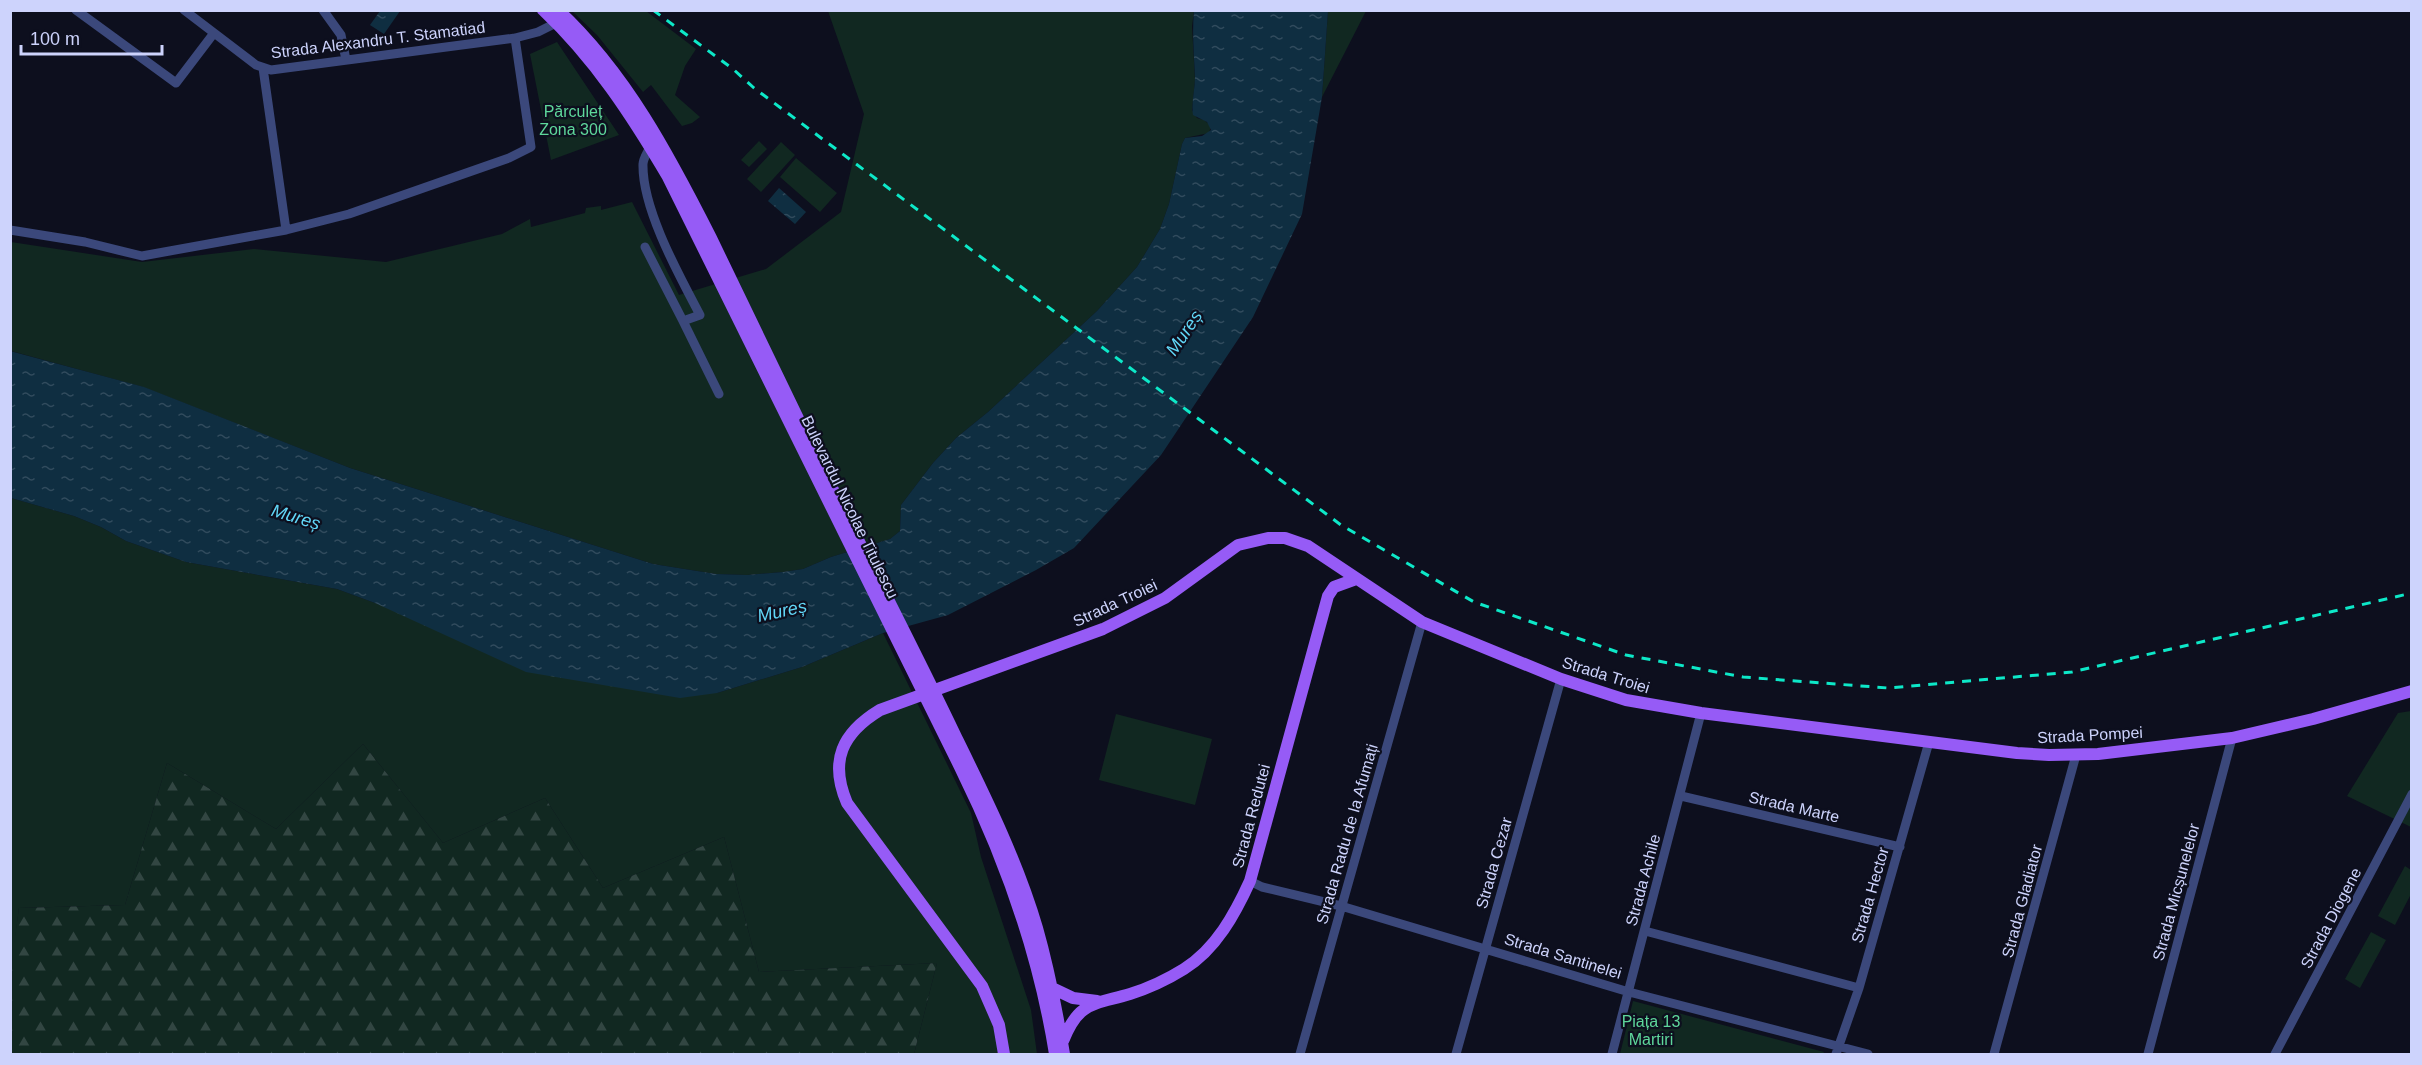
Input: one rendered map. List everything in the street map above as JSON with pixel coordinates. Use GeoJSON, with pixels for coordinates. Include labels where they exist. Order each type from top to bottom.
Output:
{"type":"FeatureCollection","features":[{"type":"Feature","properties":{"kind":"main road","name":"Bulevardul Nicolae Titulescu"},"geometry":{"type":"LineString","coordinates":[[543,10],[576,26],[603,58],[642,112],[683,181],[721,272]]}},
{"type":"Feature","properties":{"kind":"main road","name":"Bulevardul Nicolae Titulescu"},"geometry":{"type":"LineString","coordinates":[[557,17],[633,118],[668,177],[721,272],[809,442],[940,715],[982,811],[1030,940],[1055,1054]]}},
{"type":"Feature","properties":{"kind":"main road","name":"Strada Troiei"},"geometry":{"type":"LineString","coordinates":[[1004,1054],[999,1025],[982,986],[847,803],[840,787],[838,758],[852,733],[864,720],[899,702],[1073,640],[1133,616],[1165,598],[1238,545],[1268,538],[1285,538],[1319,552],[1422,622],[1561,680],[1626,700],[1765,721]]}},
{"type":"Feature","properties":{"kind":"main road","name":"Strada Redutei"},"geometry":{"type":"LineString","coordinates":[[1098,1001],[1142,989],[1186,967],[1203,953],[1229,922],[1250,881],[1328,596],[1334,587],[1356,579]]}},
{"type":"Feature","properties":{"kind":"main road","name":"Strada Pompei"},"geometry":{"type":"LineString","coordinates":[[1765,721],[2017,753],[2076,755],[2232,738],[2313,719],[2412,691]]}},
{"type":"Feature","properties":{"kind":"main road","name":"Bulevardul Nicolae Titulescu"},"geometry":{"type":"LineString","coordinates":[[940,715],[989,806],[1023,888],[1036,926],[1052,988],[1063,1048]]}},
{"type":"Feature","properties":{"kind":"main road"},"geometry":{"type":"LineString","coordinates":[[1052,988],[1073,998],[1098,1001]]}},
{"type":"Feature","properties":{"kind":"main road"},"geometry":{"type":"LineString","coordinates":[[1063,1048],[1077,1013],[1098,1001]]}},
{"type":"Feature","properties":{"kind":"street"},"geometry":{"type":"LineString","coordinates":[[76,10],[176,83],[214,33]]}},
{"type":"Feature","properties":{"kind":"street","name":"Strada Alexandru T. Stamatiad"},"geometry":{"type":"LineString","coordinates":[[184,10],[263,68],[282,69],[514,38],[538,32],[557,17]]}},
{"type":"Feature","properties":{"kind":"street"},"geometry":{"type":"LineString","coordinates":[[323,10],[341,35],[346,60]]}},
{"type":"Feature","properties":{"kind":"street"},"geometry":{"type":"LineString","coordinates":[[10,230],[85,242],[142,256],[286,230],[349,214],[509,158],[531,147],[514,38]]}},
{"type":"Feature","properties":{"kind":"street"},"geometry":{"type":"LineString","coordinates":[[263,68],[286,230]]}},
{"type":"Feature","properties":{"kind":"street"},"geometry":{"type":"LineString","coordinates":[[650,147],[643,162],[645,188],[657,225],[700,315],[683,321]]}},
{"type":"Feature","properties":{"kind":"street"},"geometry":{"type":"LineString","coordinates":[[645,247],[719,393]]}},
{"type":"Feature","properties":{"kind":"street","name":"Strada Radu de la Afumați"},"geometry":{"type":"LineString","coordinates":[[1300,1054],[1422,622]]}},
{"type":"Feature","properties":{"kind":"street","name":"Strada Cezar"},"geometry":{"type":"LineString","coordinates":[[1456,1054],[1561,680]]}},
{"type":"Feature","properties":{"kind":"street","name":"Strada Achile"},"geometry":{"type":"LineString","coordinates":[[1612,1054],[1701,713]]}},
{"type":"Feature","properties":{"kind":"street","name":"Strada Micșunelelor"},"geometry":{"type":"LineString","coordinates":[[2148,1054],[2232,738]]}},
{"type":"Feature","properties":{"kind":"street","name":"Strada Hector"},"geometry":{"type":"LineString","coordinates":[[1837,1051],[1859,988],[1929,742]]}},
{"type":"Feature","properties":{"kind":"street","name":"Strada Gladiator"},"geometry":{"type":"LineString","coordinates":[[1994,1054],[2076,755]]}},
{"type":"Feature","properties":{"kind":"street","name":"Strada Diogene"},"geometry":{"type":"LineString","coordinates":[[2275,1054],[2412,794]]}},
{"type":"Feature","properties":{"kind":"street","name":"Strada Marte"},"geometry":{"type":"LineString","coordinates":[[1681,796],[1900,847]]}},
{"type":"Feature","properties":{"kind":"street","name":"Strada Santinelei"},"geometry":{"type":"LineString","coordinates":[[1250,881],[1262,887],[1341,906],[1837,1051],[1868,1054]]}},
{"type":"Feature","properties":{"kind":"street"},"geometry":{"type":"LineString","coordinates":[[1645,931],[1859,988]]}},
{"type":"Feature","properties":{"kind":"green space"},"geometry":{"type":"Polygon","coordinates":[[[572,11],[646,11],[696,49],[685,66],[675,95],[700,117],[682,126],[651,85],[643,92],[597,35],[572,11]]]}},
{"type":"Feature","properties":{"kind":"green space"},"geometry":{"type":"Polygon","coordinates":[[[828,11],[1194,11],[1192,26],[1195,80],[1192,110],[1197,118],[1211,126],[1209,133],[1185,138],[1169,204],[1160,229],[1137,267],[1097,311],[988,412],[956,438],[933,463],[901,505],[900,531],[890,539],[831,557],[803,569],[783,572],[747,575],[716,574],[653,564],[350,468],[143,387],[11,351],[11,242],[142,262],[254,249],[386,262],[502,234],[530,219],[531,227],[585,213],[586,208],[601,206],[601,210],[632,202],[679,295],[766,269],[841,212],[864,114],[828,11]]]}},
{"type":"Feature","properties":{"kind":"green space"},"geometry":{"type":"Polygon","coordinates":[[[1328,11],[1366,11],[1322,97],[1328,11]]]}},
{"type":"Feature","properties":{"kind":"green space","name":"Părculeț Zona 300"},"geometry":{"type":"Polygon","coordinates":[[[557,42],[619,135],[551,160],[530,54],[557,42]]]}},
{"type":"Feature","properties":{"kind":"green space"},"geometry":{"type":"Polygon","coordinates":[[[759,141],[767,149],[749,167],[741,160],[759,141]]]}},
{"type":"Feature","properties":{"kind":"green space"},"geometry":{"type":"Polygon","coordinates":[[[781,142],[795,155],[761,192],[747,179],[781,142]]]}},
{"type":"Feature","properties":{"kind":"green space"},"geometry":{"type":"Polygon","coordinates":[[[796,158],[837,193],[820,212],[780,177],[796,158]]]}},
{"type":"Feature","properties":{"kind":"green space"},"geometry":{"type":"Polygon","coordinates":[[[11,498],[74,516],[126,541],[186,562],[337,589],[375,603],[717,693],[802,667],[883,633],[971,813],[981,857],[1031,1010],[1037,1054],[914,1054],[937,963],[759,972],[724,837],[603,888],[545,798],[443,843],[363,744],[276,829],[167,763],[125,905],[19,908],[11,972],[11,498]]]}},
{"type":"Feature","properties":{"kind":"green space"},"geometry":{"type":"Polygon","coordinates":[[[2411,711],[2411,827],[2347,796],[2398,713],[2411,711]]]}},
{"type":"Feature","properties":{"kind":"green space"},"geometry":{"type":"Polygon","coordinates":[[[1116,714],[1212,739],[1195,805],[1099,780],[1116,714]]]}},
{"type":"Feature","properties":{"kind":"green space"},"geometry":{"type":"Polygon","coordinates":[[[363,744],[443,843],[545,798],[603,888],[724,837],[759,972],[937,963],[914,1054],[11,1054],[10,972],[19,908],[125,905],[167,763],[276,829],[363,744]]]}},
{"type":"Feature","properties":{"kind":"green space"},"geometry":{"type":"Polygon","coordinates":[[[2405,866],[2411,870],[2411,894],[2395,925],[2378,916],[2405,866]]]}},
{"type":"Feature","properties":{"kind":"green space"},"geometry":{"type":"Polygon","coordinates":[[[2371,932],[2386,940],[2360,988],[2345,979],[2371,932]]]}},
{"type":"Feature","properties":{"kind":"green space","name":"Piața 13 Martiri"},"geometry":{"type":"Polygon","coordinates":[[[1633,1001],[1824,1052],[1823,1054],[1620,1054],[1633,1001]]]}},
{"type":"Feature","properties":{"kind":"water"},"geometry":{"type":"Polygon","coordinates":[[[380,11],[400,11],[384,34],[370,25],[380,11]]]}},
{"type":"Feature","properties":{"kind":"water","name":"Mureș"},"geometry":{"type":"Polygon","coordinates":[[[1194,11],[1328,11],[1322,97],[1302,214],[1253,317],[1161,455],[1074,548],[948,615],[883,633],[802,667],[717,693],[680,698],[526,672],[375,603],[337,589],[186,562],[126,541],[74,516],[11,498],[10,351],[144,387],[350,468],[653,564],[716,574],[747,575],[783,572],[803,569],[831,557],[890,539],[900,531],[901,505],[933,463],[956,438],[988,412],[1097,311],[1137,267],[1160,229],[1169,204],[1185,138],[1202,136],[1211,130],[1207,122],[1193,115],[1194,11]]]}},
{"type":"Feature","properties":{"kind":"water"},"geometry":{"type":"Polygon","coordinates":[[[779,188],[806,212],[795,224],[768,201],[779,188]]]}},
{"type":"Feature","properties":{"kind":"railway"},"geometry":{"type":"LineString","coordinates":[[653,10],[733,69],[754,88],[1341,525],[1474,602],[1626,655],[1743,677],[1888,688],[2072,672],[2412,593]]}}]}
